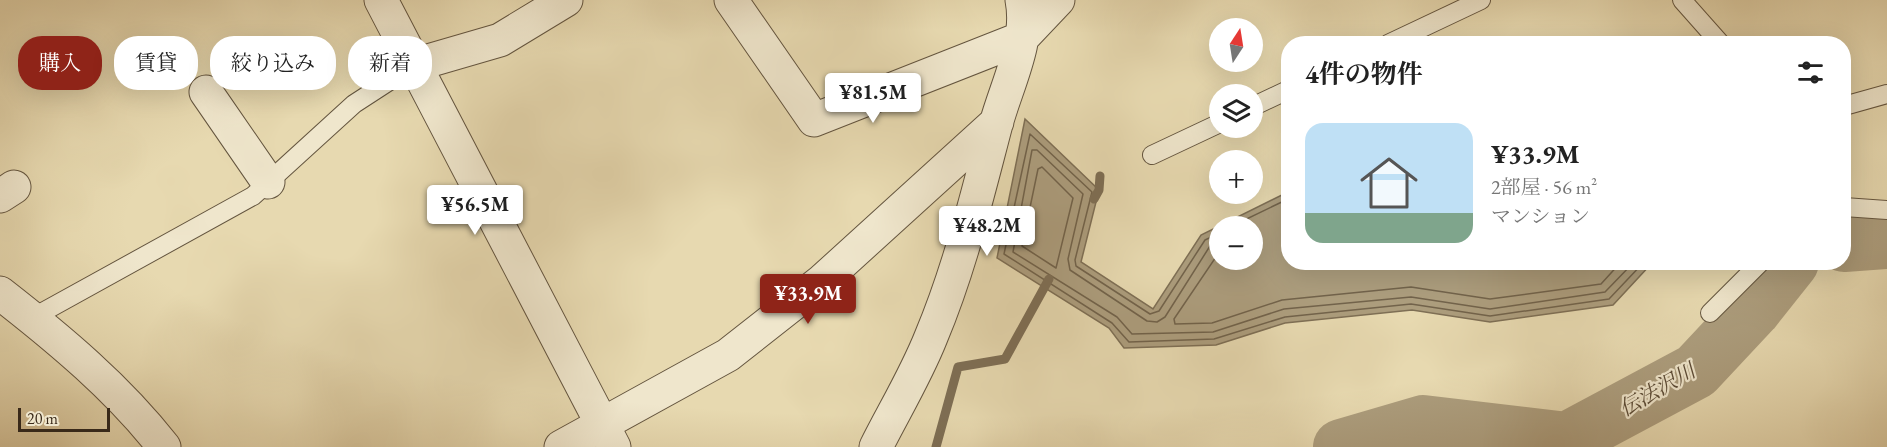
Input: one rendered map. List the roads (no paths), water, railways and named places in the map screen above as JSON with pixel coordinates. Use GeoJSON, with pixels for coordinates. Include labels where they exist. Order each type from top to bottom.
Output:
{"type":"FeatureCollection","features":[{"type":"Feature","properties":{"kind":"street"},"geometry":{"type":"LineString","coordinates":[[381,0],[399,36]]}},
{"type":"Feature","properties":{"kind":"street"},"geometry":{"type":"LineString","coordinates":[[432,60],[500,40],[566,0]]}},
{"type":"Feature","properties":{"kind":"street"},"geometry":{"type":"LineString","coordinates":[[731,0],[814,120],[1023,38],[1058,0]]}},
{"type":"Feature","properties":{"kind":"street"},"geometry":{"type":"LineString","coordinates":[[876,447],[931,338],[967,237],[997,122],[1023,38],[1022,0]]}},
{"type":"Feature","properties":{"kind":"street"},"geometry":{"type":"LineString","coordinates":[[427,90],[608,436]]}},
{"type":"Feature","properties":{"kind":"street"},"geometry":{"type":"LineString","coordinates":[[206,92],[268,182]]}},
{"type":"Feature","properties":{"kind":"street"},"geometry":{"type":"LineString","coordinates":[[561,447],[608,436],[728,355],[822,281],[997,122]]}},
{"type":"Feature","properties":{"kind":"street"},"geometry":{"type":"LineString","coordinates":[[0,293],[32,318],[136,411],[164,447]]}},
{"type":"Feature","properties":{"kind":"lane"},"geometry":{"type":"LineString","coordinates":[[1405,36],[1481,0]]}},
{"type":"Feature","properties":{"kind":"lane"},"geometry":{"type":"LineString","coordinates":[[1682,0],[1714,36]]}},
{"type":"Feature","properties":{"kind":"lane"},"geometry":{"type":"LineString","coordinates":[[32,318],[253,196],[354,104],[376,90]]}},
{"type":"Feature","properties":{"kind":"lane"},"geometry":{"type":"LineString","coordinates":[[1263,102],[1281,93]]}},
{"type":"Feature","properties":{"kind":"lane"},"geometry":{"type":"LineString","coordinates":[[1851,104],[1887,94]]}},
{"type":"Feature","properties":{"kind":"lane"},"geometry":{"type":"LineString","coordinates":[[1152,155],[1209,128]]}},
{"type":"Feature","properties":{"kind":"lane"},"geometry":{"type":"LineString","coordinates":[[1851,207],[1887,210]]}},
{"type":"Feature","properties":{"kind":"lane"},"geometry":{"type":"LineString","coordinates":[[1710,313],[1753,270]]}},
{"type":"Feature","properties":{"kind":"water"},"geometry":{"type":"Polygon","coordinates":[[[1025,119],[1099,190],[1081,262],[1153,309],[1201,235],[1209,231],[1209,270],[1263,270],[1263,216],[1239,216],[1281,195],[1281,270],[1646,270],[1613,305],[1490,322],[1412,310],[1285,323],[1216,345],[1124,348],[1109,328],[997,258],[1025,119]]]}},
{"type":"Feature","properties":{"kind":"waterway"},"geometry":{"type":"LineString","coordinates":[[1094,199],[1099,190],[1100,176]]}},
{"type":"Feature","properties":{"kind":"waterway","name":"伝法沢川"},"geometry":{"type":"LineString","coordinates":[[1851,244],[1887,241]]}},
{"type":"Feature","properties":{"kind":"waterway","name":"伝法沢川"},"geometry":{"type":"LineString","coordinates":[[1341,447],[1423,423],[1567,440],[1696,371],[1753,310],[1785,270]]}},
{"type":"Feature","properties":{"kind":"waterway"},"geometry":{"type":"LineString","coordinates":[[936,447],[958,367],[1005,359],[1049,279]]}}]}
